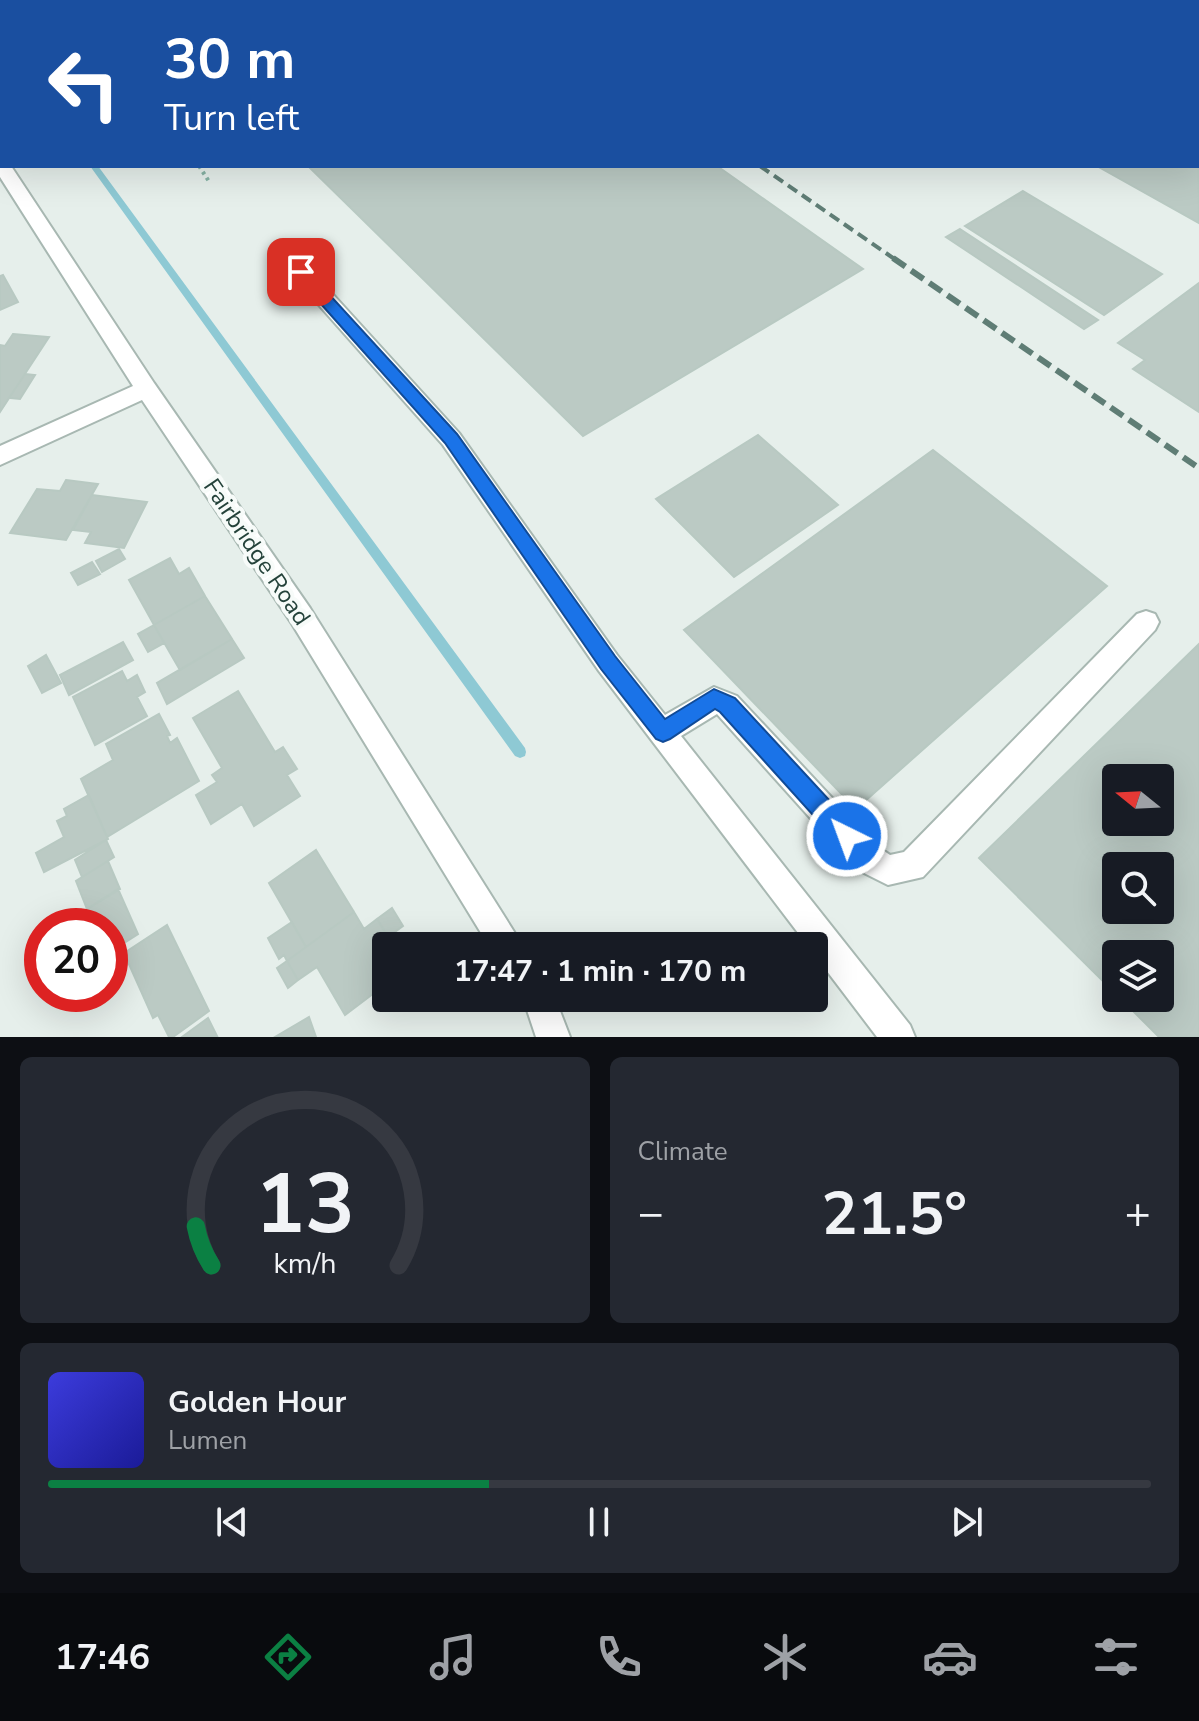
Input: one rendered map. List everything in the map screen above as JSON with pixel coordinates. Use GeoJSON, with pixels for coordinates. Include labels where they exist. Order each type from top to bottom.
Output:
{"type":"FeatureCollection","features":[{"type":"Feature","properties":{"kind":"street","name":"Fairbridge Road"},"geometry":{"type":"LineString","coordinates":[[3,168],[146,389],[301,616],[498,932]]}},
{"type":"Feature","properties":{"kind":"street"},"geometry":{"type":"LineString","coordinates":[[301,272],[451,439],[608,663],[898,1037]]}},
{"type":"Feature","properties":{"kind":"street"},"geometry":{"type":"LineString","coordinates":[[0,456],[146,389]]}},
{"type":"Feature","properties":{"kind":"street"},"geometry":{"type":"LineString","coordinates":[[663,732],[714,699],[727,705],[867,858],[888,870],[912,866],[1146,622]]}},
{"type":"Feature","properties":{"kind":"street"},"geometry":{"type":"LineString","coordinates":[[544,1012],[553,1037]]}},
{"type":"Feature","properties":{"kind":"path"},"geometry":{"type":"LineString","coordinates":[[200,168],[210,183]]}},
{"type":"Feature","properties":{"kind":"building"},"geometry":{"type":"Polygon","coordinates":[[[310,168],[720,168],[863,269],[583,436],[310,168]]]}},
{"type":"Feature","properties":{"kind":"building"},"geometry":{"type":"Polygon","coordinates":[[[1101,168],[1198,168],[1199,223],[1101,168]]]}},
{"type":"Feature","properties":{"kind":"building"},"geometry":{"type":"Polygon","coordinates":[[[1023,191],[1162,274],[1104,315],[965,226],[1023,191]]]}},
{"type":"Feature","properties":{"kind":"building"},"geometry":{"type":"Polygon","coordinates":[[[960,229],[1098,320],[1084,329],[946,237],[960,229]]]}},
{"type":"Feature","properties":{"kind":"building"},"geometry":{"type":"Polygon","coordinates":[[[3,275],[18,302],[0,310],[0,276],[3,275]]]}},
{"type":"Feature","properties":{"kind":"building"},"geometry":{"type":"Polygon","coordinates":[[[1199,283],[1199,412],[1133,369],[1145,360],[1118,343],[1199,283]]]}},
{"type":"Feature","properties":{"kind":"building"},"geometry":{"type":"Polygon","coordinates":[[[13,334],[49,337],[0,412],[0,345],[5,346],[13,334]]]}},
{"type":"Feature","properties":{"kind":"building"},"geometry":{"type":"Polygon","coordinates":[[[25,374],[35,375],[20,399],[9,398],[25,374]]]}},
{"type":"Feature","properties":{"kind":"building"},"geometry":{"type":"Polygon","coordinates":[[[758,435],[838,505],[734,577],[656,499],[758,435]]]}},
{"type":"Feature","properties":{"kind":"building"},"geometry":{"type":"Polygon","coordinates":[[[933,450],[1107,586],[856,809],[684,630],[933,450]]]}},
{"type":"Feature","properties":{"kind":"building"},"geometry":{"type":"Polygon","coordinates":[[[66,480],[98,484],[66,540],[10,533],[37,489],[60,491],[66,480]]]}},
{"type":"Feature","properties":{"kind":"building"},"geometry":{"type":"Polygon","coordinates":[[[92,495],[147,502],[124,548],[85,543],[91,532],[73,530],[92,495]]]}},
{"type":"Feature","properties":{"kind":"building"},"geometry":{"type":"Polygon","coordinates":[[[119,549],[125,559],[102,572],[96,561],[119,549]]]}},
{"type":"Feature","properties":{"kind":"building"},"geometry":{"type":"Polygon","coordinates":[[[170,558],[179,574],[189,568],[205,596],[154,625],[129,580],[170,558]]]}},
{"type":"Feature","properties":{"kind":"building"},"geometry":{"type":"Polygon","coordinates":[[[92,562],[100,574],[78,585],[71,573],[92,562]]]}},
{"type":"Feature","properties":{"kind":"building"},"geometry":{"type":"Polygon","coordinates":[[[205,596],[232,639],[180,670],[154,625],[205,596]]]}},
{"type":"Feature","properties":{"kind":"building"},"geometry":{"type":"Polygon","coordinates":[[[154,625],[164,643],[148,652],[138,634],[154,625]]]}},
{"type":"Feature","properties":{"kind":"building"},"geometry":{"type":"Polygon","coordinates":[[[232,639],[244,658],[167,704],[157,683],[232,639]]]}},
{"type":"Feature","properties":{"kind":"building"},"geometry":{"type":"Polygon","coordinates":[[[123,642],[133,660],[69,695],[60,675],[123,642]]]}},
{"type":"Feature","properties":{"kind":"building"},"geometry":{"type":"Polygon","coordinates":[[[1199,644],[1199,1037],[1159,1037],[1134,1012],[1174,1012],[1174,940],[1102,940],[1102,980],[979,858],[1199,644]]]}},
{"type":"Feature","properties":{"kind":"building"},"geometry":{"type":"Polygon","coordinates":[[[46,655],[61,683],[42,693],[28,666],[46,655]]]}},
{"type":"Feature","properties":{"kind":"building"},"geometry":{"type":"Polygon","coordinates":[[[122,671],[127,681],[137,675],[145,692],[137,697],[147,716],[95,745],[73,697],[122,671]]]}},
{"type":"Feature","properties":{"kind":"building"},"geometry":{"type":"Polygon","coordinates":[[[238,691],[275,752],[283,747],[297,769],[287,775],[300,796],[254,826],[242,804],[211,824],[196,795],[217,782],[212,775],[222,768],[193,718],[238,691]]]}},
{"type":"Feature","properties":{"kind":"building"},"geometry":{"type":"Polygon","coordinates":[[[159,714],[170,735],[167,736],[170,743],[177,738],[199,781],[107,837],[81,779],[113,760],[106,744],[159,714]]]}},
{"type":"Feature","properties":{"kind":"building"},"geometry":{"type":"Polygon","coordinates":[[[89,795],[108,839],[44,872],[36,853],[64,837],[57,821],[67,816],[64,809],[89,795]]]}},
{"type":"Feature","properties":{"kind":"building"},"geometry":{"type":"Polygon","coordinates":[[[106,840],[114,857],[82,877],[75,860],[106,840]]]}},
{"type":"Feature","properties":{"kind":"building"},"geometry":{"type":"Polygon","coordinates":[[[316,850],[354,912],[306,947],[269,883],[316,850]]]}},
{"type":"Feature","properties":{"kind":"building"},"geometry":{"type":"Polygon","coordinates":[[[108,861],[120,889],[87,908],[76,881],[108,861]]]}},
{"type":"Feature","properties":{"kind":"building"},"geometry":{"type":"Polygon","coordinates":[[[118,889],[126,908],[89,908],[118,889]]]}},
{"type":"Feature","properties":{"kind":"building"},"geometry":{"type":"Polygon","coordinates":[[[392,908],[403,926],[395,932],[385,932],[377,919],[392,908]]]}},
{"type":"Feature","properties":{"kind":"building"},"geometry":{"type":"Polygon","coordinates":[[[128,912],[138,934],[128,940],[128,912]]]}},
{"type":"Feature","properties":{"kind":"building"},"geometry":{"type":"Polygon","coordinates":[[[354,912],[364,929],[377,919],[385,932],[372,932],[372,995],[345,1015],[317,967],[298,980],[287,961],[354,912]]]}},
{"type":"Feature","properties":{"kind":"building"},"geometry":{"type":"Polygon","coordinates":[[[292,922],[306,947],[287,961],[284,955],[279,959],[268,938],[292,922]]]}},
{"type":"Feature","properties":{"kind":"building"},"geometry":{"type":"Polygon","coordinates":[[[167,925],[209,1011],[169,1037],[158,1015],[153,1018],[128,962],[128,950],[167,925]]]}},
{"type":"Feature","properties":{"kind":"building"},"geometry":{"type":"Polygon","coordinates":[[[287,961],[298,980],[288,988],[277,968],[287,961]]]}},
{"type":"Feature","properties":{"kind":"building"},"geometry":{"type":"Polygon","coordinates":[[[309,1017],[316,1037],[275,1037],[309,1017]]]}},
{"type":"Feature","properties":{"kind":"building"},"geometry":{"type":"Polygon","coordinates":[[[208,1018],[217,1036],[182,1037],[208,1018]]]}},
{"type":"Feature","properties":{"kind":"waterway"},"geometry":{"type":"LineString","coordinates":[[95,168],[520,752]]}},
{"type":"Feature","properties":{"kind":"railway"},"geometry":{"type":"LineString","coordinates":[[763,168],[896,260]]}},
{"type":"Feature","properties":{"kind":"railway"},"geometry":{"type":"LineString","coordinates":[[893,258],[1199,468]]}},
{"type":"Feature","properties":{"kind":"route"},"geometry":{"type":"LineString","coordinates":[[301,272],[451,439],[608,663],[663,732],[704,703],[714,699],[727,705],[847,836]]}}]}
